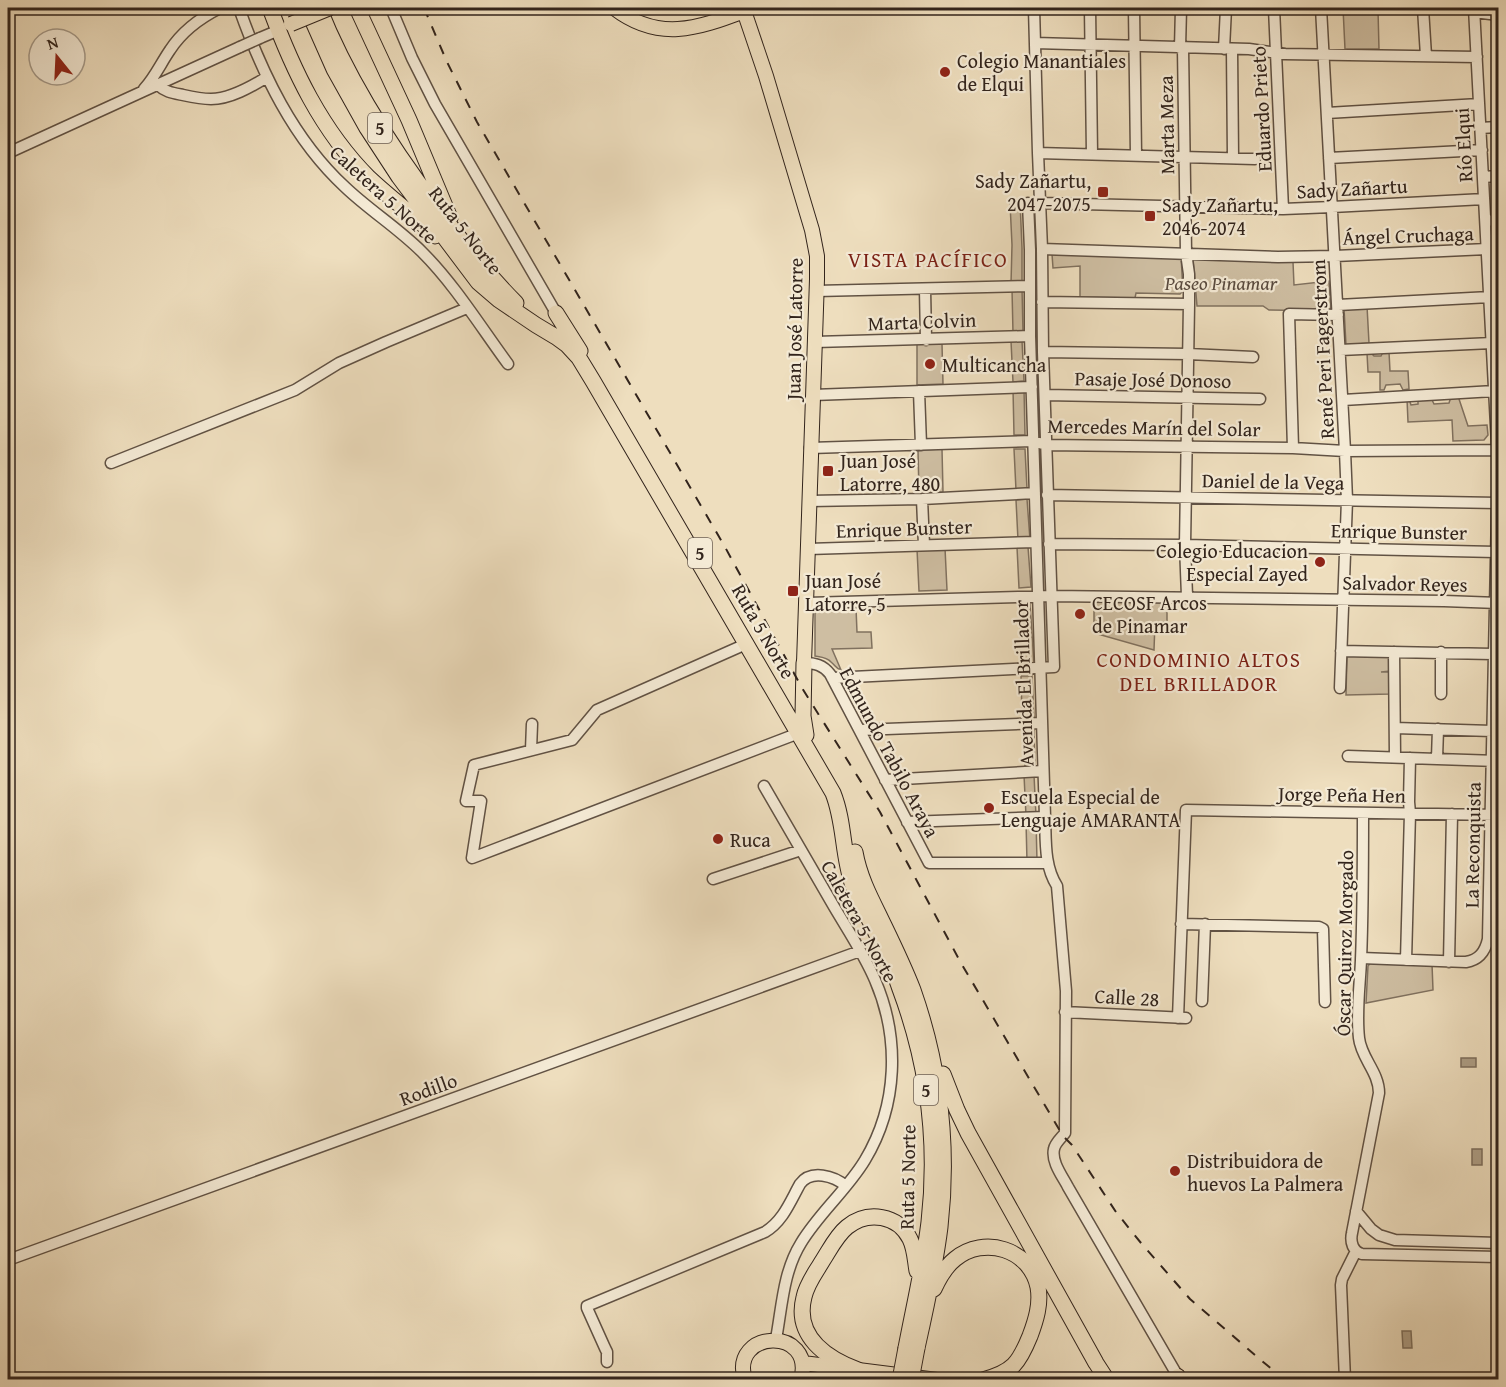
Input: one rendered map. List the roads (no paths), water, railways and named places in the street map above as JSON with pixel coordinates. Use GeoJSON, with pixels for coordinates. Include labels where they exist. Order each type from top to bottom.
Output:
{"type":"FeatureCollection","features":[{"type":"Feature","properties":{"kind":"highway"},"geometry":{"type":"LineString","coordinates":[[270,8],[285,27],[294,67],[312,104],[346,153],[380,189],[464,262]]}},
{"type":"Feature","properties":{"kind":"highway","name":"Ruta 5 Norte"},"geometry":{"type":"LineString","coordinates":[[307,8],[334,69],[367,128],[406,186],[478,282],[567,345],[579,358],[746,644],[844,805],[851,824],[863,881],[901,960],[923,1021],[938,1086],[942,1121],[944,1160],[940,1230],[927,1302],[900,1380]]}},
{"type":"Feature","properties":{"kind":"highway","name":"Ruta 5 Norte"},"geometry":{"type":"LineString","coordinates":[[319,8],[347,68],[377,123],[459,237],[514,302],[564,336],[584,356],[784,697],[828,782],[842,821],[853,886],[892,968],[907,1008],[926,1089],[933,1162],[929,1224],[911,1348],[911,1380]]}},
{"type":"Feature","properties":{"kind":"highway"},"geometry":{"type":"LineString","coordinates":[[357,8],[410,120],[459,237]]}},
{"type":"Feature","properties":{"kind":"highway"},"geometry":{"type":"LineString","coordinates":[[556,313],[584,356]]}},
{"type":"Feature","properties":{"kind":"highway"},"geometry":{"type":"LineString","coordinates":[[802,734],[804,663]]}},
{"type":"Feature","properties":{"kind":"highway"},"geometry":{"type":"LineString","coordinates":[[784,697],[796,694],[802,688]]}},
{"type":"Feature","properties":{"kind":"highway"},"geometry":{"type":"LineString","coordinates":[[923,1021],[946,1084],[968,1133],[1107,1380]]}},
{"type":"Feature","properties":{"kind":"highway"},"geometry":{"type":"LineString","coordinates":[[858,1370],[842,1364],[821,1350],[809,1336],[803,1318],[802,1303],[808,1285],[840,1235],[853,1223],[864,1218],[883,1218],[895,1222],[904,1230],[912,1244],[918,1288]]}},
{"type":"Feature","properties":{"kind":"highway"},"geometry":{"type":"LineString","coordinates":[[927,1302],[950,1264],[959,1256],[973,1250],[990,1247],[1004,1249],[1023,1260],[1032,1271],[1038,1285],[1038,1309],[1023,1353],[1007,1371],[983,1380]]}},
{"type":"Feature","properties":{"kind":"main road"},"geometry":{"type":"LineString","coordinates":[[285,27],[330,8]]}},
{"type":"Feature","properties":{"kind":"main road"},"geometry":{"type":"LineString","coordinates":[[614,8],[636,21],[676,30],[717,21],[744,9]]}},
{"type":"Feature","properties":{"kind":"main road"},"geometry":{"type":"LineString","coordinates":[[717,21],[728,8]]}},
{"type":"Feature","properties":{"kind":"main road","name":"Juan José Latorre"},"geometry":{"type":"LineString","coordinates":[[744,9],[812,230],[817,256],[804,663]]}},
{"type":"Feature","properties":{"kind":"main road"},"geometry":{"type":"LineString","coordinates":[[717,21],[737,23],[753,37]]}},
{"type":"Feature","properties":{"kind":"main road"},"geometry":{"type":"LineString","coordinates":[[745,1380],[744,1361],[751,1349],[763,1341],[776,1339],[788,1343],[798,1352],[803,1363],[801,1380]]}},
{"type":"Feature","properties":{"kind":"main road"},"geometry":{"type":"LineString","coordinates":[[803,1363],[937,1380]]}},
{"type":"Feature","properties":{"kind":"street"},"geometry":{"type":"LineString","coordinates":[[138,94],[157,72],[180,36],[195,22],[220,8]]}},
{"type":"Feature","properties":{"kind":"street","name":"Caletera 5 Norte"},"geometry":{"type":"LineString","coordinates":[[239,8],[267,76],[298,133],[322,164],[356,198],[421,251],[446,278],[508,364]]}},
{"type":"Feature","properties":{"kind":"street"},"geometry":{"type":"LineString","coordinates":[[391,8],[412,58],[441,114],[556,313]]}},
{"type":"Feature","properties":{"kind":"street","name":"Avenida El Brillador"},"geometry":{"type":"LineString","coordinates":[[1034,8],[1053,667],[1040,668]]}},
{"type":"Feature","properties":{"kind":"street"},"geometry":{"type":"LineString","coordinates":[[1090,8],[1092,154]]}},
{"type":"Feature","properties":{"kind":"street"},"geometry":{"type":"LineString","coordinates":[[1134,8],[1136,155]]}},
{"type":"Feature","properties":{"kind":"street","name":"Marta Meza"},"geometry":{"type":"LineString","coordinates":[[1181,8],[1186,253],[1189,274],[1185,545],[1187,596]]}},
{"type":"Feature","properties":{"kind":"street"},"geometry":{"type":"LineString","coordinates":[[1226,8],[1233,158]]}},
{"type":"Feature","properties":{"kind":"street","name":"Eduardo Prieto"},"geometry":{"type":"LineString","coordinates":[[1274,8],[1283,209]]}},
{"type":"Feature","properties":{"kind":"street","name":"René Peri Fagerstrom"},"geometry":{"type":"LineString","coordinates":[[1322,8],[1346,451],[1347,500],[1340,688]]}},
{"type":"Feature","properties":{"kind":"street"},"geometry":{"type":"LineString","coordinates":[[1423,8],[1426,56]]}},
{"type":"Feature","properties":{"kind":"street"},"geometry":{"type":"LineString","coordinates":[[1474,10],[1498,15]]}},
{"type":"Feature","properties":{"kind":"street","name":"Río Elqui"},"geometry":{"type":"LineString","coordinates":[[1474,10],[1487,249],[1494,280]]}},
{"type":"Feature","properties":{"kind":"street"},"geometry":{"type":"LineString","coordinates":[[8,153],[285,27]]}},
{"type":"Feature","properties":{"kind":"street"},"geometry":{"type":"LineString","coordinates":[[1035,43],[1250,49],[1276,54],[1477,57]]}},
{"type":"Feature","properties":{"kind":"street"},"geometry":{"type":"LineString","coordinates":[[158,85],[169,92],[216,99],[229,96],[267,76]]}},
{"type":"Feature","properties":{"kind":"street"},"geometry":{"type":"LineString","coordinates":[[1327,113],[1479,104]]}},
{"type":"Feature","properties":{"kind":"street"},"geometry":{"type":"LineString","coordinates":[[1480,128],[1498,127]]}},
{"type":"Feature","properties":{"kind":"street"},"geometry":{"type":"LineString","coordinates":[[1329,158],[1482,150]]}},
{"type":"Feature","properties":{"kind":"street"},"geometry":{"type":"LineString","coordinates":[[1038,153],[1255,159]]}},
{"type":"Feature","properties":{"kind":"street"},"geometry":{"type":"LineString","coordinates":[[1483,177],[1498,176]]}},
{"type":"Feature","properties":{"kind":"street","name":"Sady Zañartu"},"geometry":{"type":"LineString","coordinates":[[1041,207],[1185,206],[1283,209],[1484,199]]}},
{"type":"Feature","properties":{"kind":"street","name":"Avenida El Brillador"},"geometry":{"type":"LineString","coordinates":[[1028,203],[1030,336],[1047,863],[1057,886],[1065,991],[1065,1132],[1057,1142],[1054,1155],[1068,1187],[1178,1378]]}},
{"type":"Feature","properties":{"kind":"street"},"geometry":{"type":"LineString","coordinates":[[1030,250],[1041,207]]}},
{"type":"Feature","properties":{"kind":"street"},"geometry":{"type":"LineString","coordinates":[[1485,221],[1498,220]]}},
{"type":"Feature","properties":{"kind":"street","name":"Ángel Cruchaga"},"geometry":{"type":"LineString","coordinates":[[1042,249],[1278,257],[1487,249]]}},
{"type":"Feature","properties":{"kind":"street","name":"La Reconquista"},"geometry":{"type":"LineString","coordinates":[[1449,962],[1471,961],[1479,957],[1484,951],[1494,923],[1495,761],[1492,731],[1496,716],[1493,654],[1497,603],[1498,503],[1490,297],[1494,280]]}},
{"type":"Feature","properties":{"kind":"street"},"geometry":{"type":"LineString","coordinates":[[816,291],[1030,286]]}},
{"type":"Feature","properties":{"kind":"street"},"geometry":{"type":"LineString","coordinates":[[925,289],[926,340]]}},
{"type":"Feature","properties":{"kind":"street"},"geometry":{"type":"LineString","coordinates":[[1293,448],[1289,314],[1490,297]]}},
{"type":"Feature","properties":{"kind":"street"},"geometry":{"type":"LineString","coordinates":[[1042,302],[1189,304]]}},
{"type":"Feature","properties":{"kind":"street"},"geometry":{"type":"LineString","coordinates":[[111,463],[295,390],[339,363],[467,308]]}},
{"type":"Feature","properties":{"kind":"street","name":"Marta Colvin"},"geometry":{"type":"LineString","coordinates":[[815,342],[1030,336]]}},
{"type":"Feature","properties":{"kind":"street"},"geometry":{"type":"LineString","coordinates":[[1340,350],[1492,343]]}},
{"type":"Feature","properties":{"kind":"street"},"geometry":{"type":"LineString","coordinates":[[1043,352],[1253,357]]}},
{"type":"Feature","properties":{"kind":"street"},"geometry":{"type":"LineString","coordinates":[[813,395],[1032,387]]}},
{"type":"Feature","properties":{"kind":"street"},"geometry":{"type":"LineString","coordinates":[[1343,400],[1494,390]]}},
{"type":"Feature","properties":{"kind":"street"},"geometry":{"type":"LineString","coordinates":[[920,391],[921,445]]}},
{"type":"Feature","properties":{"kind":"street","name":"Pasaje José Donoso"},"geometry":{"type":"LineString","coordinates":[[1045,395],[1260,399]]}},
{"type":"Feature","properties":{"kind":"street","name":"Mercedes Marín del Solar"},"geometry":{"type":"LineString","coordinates":[[810,448],[1034,441],[1046,444],[1346,451],[1497,450]]}},
{"type":"Feature","properties":{"kind":"street"},"geometry":{"type":"LineString","coordinates":[[809,501],[922,499],[1035,493]]}},
{"type":"Feature","properties":{"kind":"street","name":"Daniel de la Vega"},"geometry":{"type":"LineString","coordinates":[[1047,495],[1498,503]]}},
{"type":"Feature","properties":{"kind":"street"},"geometry":{"type":"LineString","coordinates":[[922,499],[924,545]]}},
{"type":"Feature","properties":{"kind":"street","name":"Enrique Bunster"},"geometry":{"type":"LineString","coordinates":[[808,549],[1036,542]]}},
{"type":"Feature","properties":{"kind":"street","name":"Enrique Bunster"},"geometry":{"type":"LineString","coordinates":[[1049,544],[1496,552]]}},
{"type":"Feature","properties":{"kind":"street","name":"Salvador Reyes"},"geometry":{"type":"LineString","coordinates":[[807,603],[1039,596],[1187,596],[1497,603]]}},
{"type":"Feature","properties":{"kind":"street"},"geometry":{"type":"LineString","coordinates":[[746,644],[597,710],[572,740],[474,765],[466,801],[481,801],[472,858],[802,734]]}},
{"type":"Feature","properties":{"kind":"street"},"geometry":{"type":"LineString","coordinates":[[1341,651],[1493,654]]}},
{"type":"Feature","properties":{"kind":"street"},"geometry":{"type":"LineString","coordinates":[[1394,652],[1395,757]]}},
{"type":"Feature","properties":{"kind":"street"},"geometry":{"type":"LineString","coordinates":[[1441,652],[1441,694]]}},
{"type":"Feature","properties":{"kind":"street","name":"Edmundo Tabilo Araya"},"geometry":{"type":"LineString","coordinates":[[804,663],[820,666],[832,678],[930,863],[1047,863]]}},
{"type":"Feature","properties":{"kind":"street"},"geometry":{"type":"LineString","coordinates":[[832,678],[1040,668]]}},
{"type":"Feature","properties":{"kind":"street"},"geometry":{"type":"LineString","coordinates":[[860,730],[1042,723]]}},
{"type":"Feature","properties":{"kind":"street"},"geometry":{"type":"LineString","coordinates":[[531,750],[532,724]]}},
{"type":"Feature","properties":{"kind":"street"},"geometry":{"type":"LineString","coordinates":[[1395,728],[1492,731]]}},
{"type":"Feature","properties":{"kind":"street"},"geometry":{"type":"LineString","coordinates":[[1437,758],[1438,729]]}},
{"type":"Feature","properties":{"kind":"street"},"geometry":{"type":"LineString","coordinates":[[1347,756],[1495,761]]}},
{"type":"Feature","properties":{"kind":"street"},"geometry":{"type":"LineString","coordinates":[[1406,960],[1410,758]]}},
{"type":"Feature","properties":{"kind":"street"},"geometry":{"type":"LineString","coordinates":[[885,780],[1043,771]]}},
{"type":"Feature","properties":{"kind":"street","name":"Caletera 5 Norte"},"geometry":{"type":"LineString","coordinates":[[764,786],[875,980],[885,1010],[891,1042],[892,1073],[888,1103],[872,1149],[862,1166],[809,1230],[792,1261],[785,1286],[776,1339]]}},
{"type":"Feature","properties":{"kind":"street","name":"Jorge Peña Hen"},"geometry":{"type":"LineString","coordinates":[[1181,924],[1186,810],[1495,815]]}},
{"type":"Feature","properties":{"kind":"street","name":"Óscar Quiroz Morgado"},"geometry":{"type":"LineString","coordinates":[[1356,1251],[1351,1237],[1379,1093],[1376,1074],[1363,1052],[1359,1039],[1363,813]]}},
{"type":"Feature","properties":{"kind":"street"},"geometry":{"type":"LineString","coordinates":[[1361,958],[1449,962],[1452,814]]}},
{"type":"Feature","properties":{"kind":"street"},"geometry":{"type":"LineString","coordinates":[[908,822],[1045,817]]}},
{"type":"Feature","properties":{"kind":"street"},"geometry":{"type":"LineString","coordinates":[[713,879],[801,850]]}},
{"type":"Feature","properties":{"kind":"street"},"geometry":{"type":"LineString","coordinates":[[1181,924],[1319,927],[1323,929],[1325,1002]]}},
{"type":"Feature","properties":{"kind":"street","name":"Calle 28"},"geometry":{"type":"LineString","coordinates":[[1065,1012],[1182,1018],[1181,924]]}},
{"type":"Feature","properties":{"kind":"street"},"geometry":{"type":"LineString","coordinates":[[1202,1001],[1205,924]]}},
{"type":"Feature","properties":{"kind":"street","name":"Rodillo"},"geometry":{"type":"LineString","coordinates":[[8,1260],[860,951]]}},
{"type":"Feature","properties":{"kind":"street"},"geometry":{"type":"LineString","coordinates":[[607,1362],[607,1352],[587,1306],[765,1232],[780,1220],[803,1180],[818,1175],[830,1177],[846,1186]]}},
{"type":"Feature","properties":{"kind":"street"},"geometry":{"type":"LineString","coordinates":[[1356,1211],[1378,1235],[1395,1240],[1498,1243]]}},
{"type":"Feature","properties":{"kind":"street"},"geometry":{"type":"LineString","coordinates":[[1376,1255],[1378,1235]]}},
{"type":"Feature","properties":{"kind":"street"},"geometry":{"type":"LineString","coordinates":[[1345,1380],[1342,1279],[1356,1251],[1376,1255],[1498,1257]]}},
{"type":"Feature","properties":{"kind":"railway"},"geometry":{"type":"LineString","coordinates":[[424,8],[447,62],[477,122],[725,547],[802,688],[880,812],[961,963],[1063,1136],[1072,1145],[1116,1212],[1190,1299],[1285,1380]]}},
{"type":"Feature","properties":{"kind":"place","name":"Colegio Manantiales de Elqui"},"geometry":{"type":"Point","coordinates":[945,72]}},
{"type":"Feature","properties":{"kind":"place","name":"Sady Zañartu, 2047-2075"},"geometry":{"type":"Point","coordinates":[1103,192]}},
{"type":"Feature","properties":{"kind":"place","name":"Sady Zañartu, 2046-2074"},"geometry":{"type":"Point","coordinates":[1150,216]}},
{"type":"Feature","properties":{"kind":"place","name":"Multicancha"},"geometry":{"type":"Point","coordinates":[930,364]}},
{"type":"Feature","properties":{"kind":"place","name":"Juan José Latorre, 480"},"geometry":{"type":"Point","coordinates":[828,471]}},
{"type":"Feature","properties":{"kind":"place","name":"Colegio Educacion Especial Zayed"},"geometry":{"type":"Point","coordinates":[1320,562]}},
{"type":"Feature","properties":{"kind":"place","name":"Juan José Latorre, 5"},"geometry":{"type":"Point","coordinates":[793,591]}},
{"type":"Feature","properties":{"kind":"place","name":"CECOSF Arcos de Pinamar"},"geometry":{"type":"Point","coordinates":[1080,614]}},
{"type":"Feature","properties":{"kind":"place","name":"Escuela Especial de Lenguaje AMARANTA"},"geometry":{"type":"Point","coordinates":[989,808]}},
{"type":"Feature","properties":{"kind":"place","name":"Ruca"},"geometry":{"type":"Point","coordinates":[718,839]}},
{"type":"Feature","properties":{"kind":"place","name":"Distribuidora de huevos La Palmera"},"geometry":{"type":"Point","coordinates":[1175,1171]}},
{"type":"Feature","properties":{"kind":"district","name":"VISTA PACÍFICO"},"geometry":{"type":"Point","coordinates":[928,259]}},
{"type":"Feature","properties":{"kind":"district","name":"CONDOMINIO ALTOS DEL BRILLADOR"},"geometry":{"type":"Point","coordinates":[1199,671]}},
{"type":"Feature","properties":{"kind":"park label","name":"Paseo Pinamar"},"geometry":{"type":"Point","coordinates":[1221,282]}}]}
